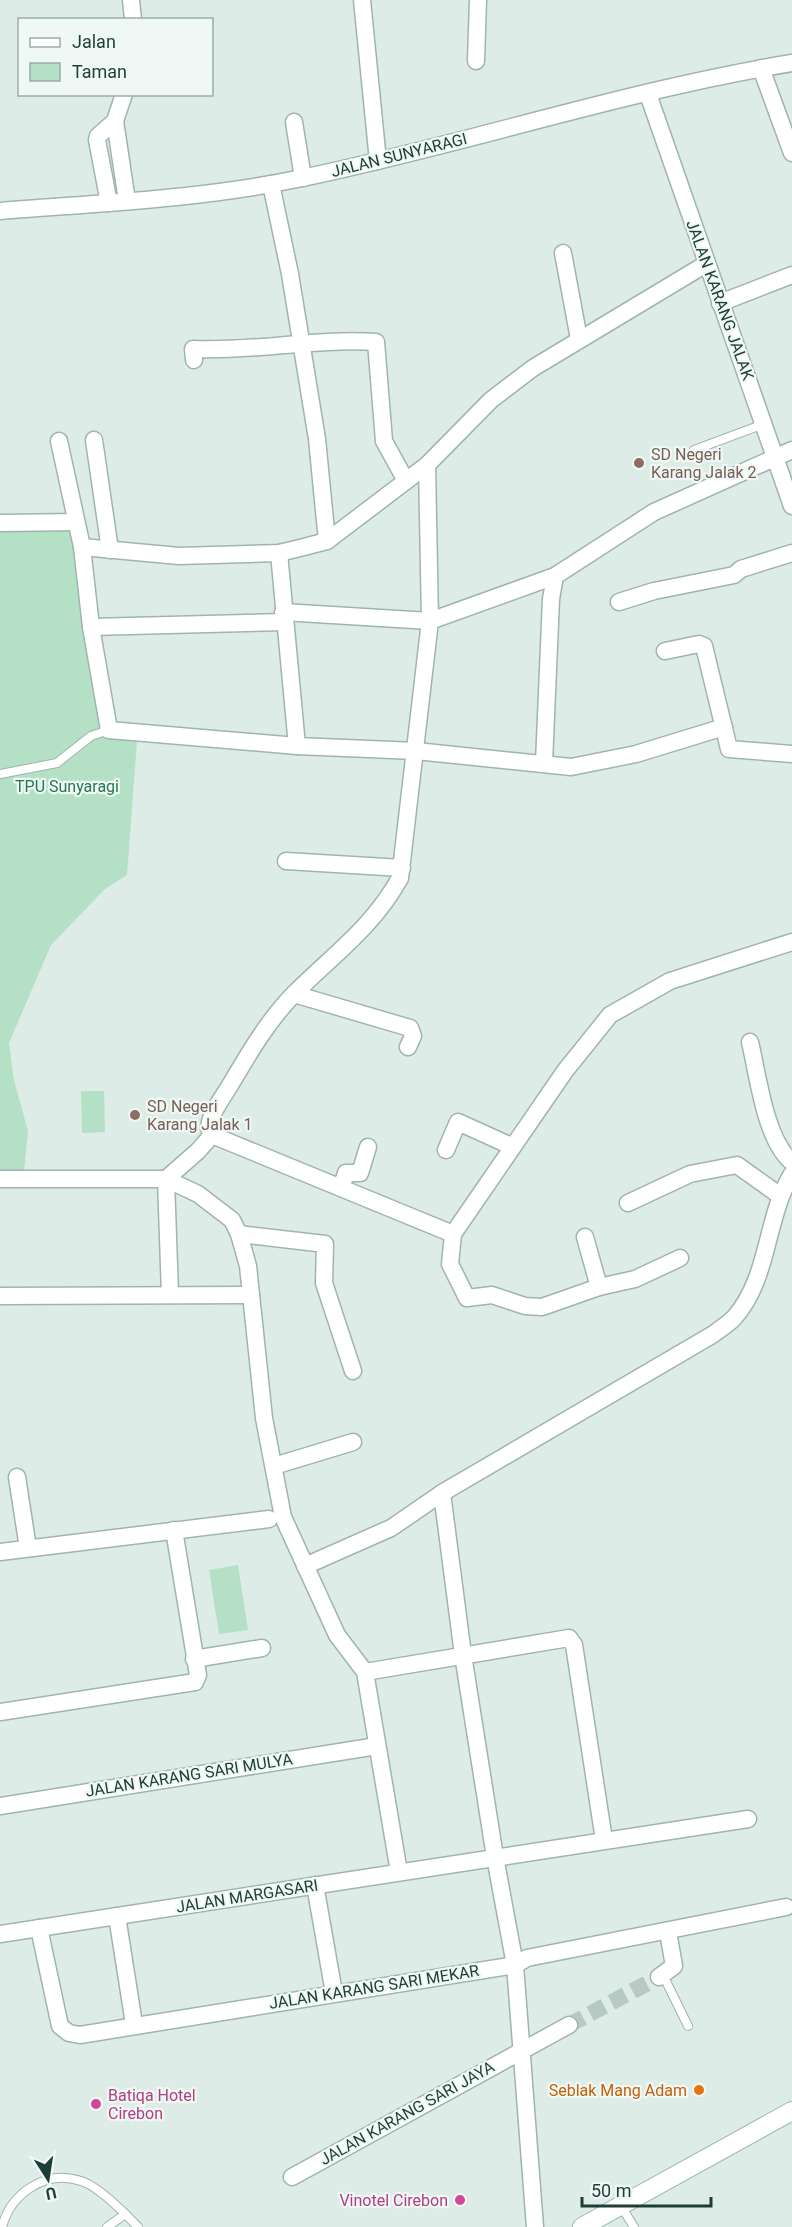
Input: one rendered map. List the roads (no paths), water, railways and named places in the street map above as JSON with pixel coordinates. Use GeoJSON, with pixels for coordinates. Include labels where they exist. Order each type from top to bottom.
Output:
{"type":"FeatureCollection","features":[{"type":"Feature","properties":{"kind":"street"},"geometry":{"type":"LineString","coordinates":[[131,0],[134,18]]}},
{"type":"Feature","properties":{"kind":"street"},"geometry":{"type":"LineString","coordinates":[[362,0],[378,160]]}},
{"type":"Feature","properties":{"kind":"street"},"geometry":{"type":"LineString","coordinates":[[476,61],[478,0]]}},
{"type":"Feature","properties":{"kind":"street","name":"JALAN SUNYARAGI"},"geometry":{"type":"LineString","coordinates":[[0,210],[109,202],[125,187],[271,184],[648,94],[792,63]]}},
{"type":"Feature","properties":{"kind":"street"},"geometry":{"type":"LineString","coordinates":[[761,68],[792,153]]}},
{"type":"Feature","properties":{"kind":"street","name":"JALAN KARANG JALAK"},"geometry":{"type":"LineString","coordinates":[[648,94],[706,264],[765,424],[784,453],[792,506]]}},
{"type":"Feature","properties":{"kind":"street"},"geometry":{"type":"LineString","coordinates":[[123,96],[115,121],[125,187]]}},
{"type":"Feature","properties":{"kind":"street"},"geometry":{"type":"LineString","coordinates":[[109,202],[97,140],[98,136],[115,121]]}},
{"type":"Feature","properties":{"kind":"street"},"geometry":{"type":"LineString","coordinates":[[294,122],[303,178]]}},
{"type":"Feature","properties":{"kind":"street"},"geometry":{"type":"LineString","coordinates":[[271,184],[290,274],[316,439],[327,541]]}},
{"type":"Feature","properties":{"kind":"street"},"geometry":{"type":"LineString","coordinates":[[563,253],[579,339]]}},
{"type":"Feature","properties":{"kind":"street"},"geometry":{"type":"LineString","coordinates":[[82,547],[179,556],[279,553],[327,541],[427,465],[491,400],[533,368],[706,264]]}},
{"type":"Feature","properties":{"kind":"street"},"geometry":{"type":"LineString","coordinates":[[720,303],[792,274]]}},
{"type":"Feature","properties":{"kind":"street"},"geometry":{"type":"LineString","coordinates":[[194,360],[193,349],[240,349],[340,340],[377,343],[384,441],[406,481]]}},
{"type":"Feature","properties":{"kind":"street"},"geometry":{"type":"LineString","coordinates":[[94,440],[110,550]]}},
{"type":"Feature","properties":{"kind":"street"},"geometry":{"type":"LineString","coordinates":[[59,441],[82,547],[91,627],[109,730],[297,746],[416,751],[571,767],[590,765],[724,727]]}},
{"type":"Feature","properties":{"kind":"street"},"geometry":{"type":"LineString","coordinates":[[91,627],[283,617],[429,621],[555,576],[654,512],[784,453]]}},
{"type":"Feature","properties":{"kind":"street"},"geometry":{"type":"LineString","coordinates":[[212,1135],[209,1124],[213,1114],[251,1049],[294,994],[366,928],[385,905],[399,878],[416,751],[429,621],[427,465]]}},
{"type":"Feature","properties":{"kind":"street"},"geometry":{"type":"LineString","coordinates":[[0,523],[76,522]]}},
{"type":"Feature","properties":{"kind":"street"},"geometry":{"type":"LineString","coordinates":[[279,553],[283,617],[297,746]]}},
{"type":"Feature","properties":{"kind":"street"},"geometry":{"type":"LineString","coordinates":[[620,602],[654,591],[734,575],[741,569],[792,554]]}},
{"type":"Feature","properties":{"kind":"street"},"geometry":{"type":"LineString","coordinates":[[544,763],[550,610],[555,576]]}},
{"type":"Feature","properties":{"kind":"street"},"geometry":{"type":"LineString","coordinates":[[665,651],[699,644],[704,646],[729,749],[792,754]]}},
{"type":"Feature","properties":{"kind":"street"},"geometry":{"type":"LineString","coordinates":[[286,861],[402,867]]}},
{"type":"Feature","properties":{"kind":"street"},"geometry":{"type":"LineString","coordinates":[[680,1258],[635,1279],[599,1287],[542,1307],[525,1306],[492,1295],[467,1298],[450,1264],[453,1234],[511,1146],[571,1062],[610,1015],[670,981],[792,942]]}},
{"type":"Feature","properties":{"kind":"street"},"geometry":{"type":"LineString","coordinates":[[294,994],[410,1028],[413,1036],[408,1047]]}},
{"type":"Feature","properties":{"kind":"street"},"geometry":{"type":"LineString","coordinates":[[750,1042],[768,1115],[781,1150],[792,1162]]}},
{"type":"Feature","properties":{"kind":"street"},"geometry":{"type":"LineString","coordinates":[[446,1149],[458,1122],[511,1146]]}},
{"type":"Feature","properties":{"kind":"street"},"geometry":{"type":"LineString","coordinates":[[166,1179],[198,1151],[212,1135]]}},
{"type":"Feature","properties":{"kind":"street"},"geometry":{"type":"LineString","coordinates":[[212,1135],[453,1234]]}},
{"type":"Feature","properties":{"kind":"street"},"geometry":{"type":"LineString","coordinates":[[341,1188],[346,1173],[360,1173],[368,1147]]}},
{"type":"Feature","properties":{"kind":"street"},"geometry":{"type":"LineString","coordinates":[[628,1203],[690,1174],[737,1165],[779,1195]]}},
{"type":"Feature","properties":{"kind":"street"},"geometry":{"type":"LineString","coordinates":[[305,1566],[391,1528],[442,1493],[712,1335],[733,1318],[748,1296],[761,1267],[779,1195],[792,1174]]}},
{"type":"Feature","properties":{"kind":"street"},"geometry":{"type":"LineString","coordinates":[[0,1179],[166,1179],[212,1202],[232,1220],[239,1234],[251,1295],[264,1418],[283,1517],[337,1635],[365,1672],[399,1872]]}},
{"type":"Feature","properties":{"kind":"street"},"geometry":{"type":"LineString","coordinates":[[166,1179],[170,1295]]}},
{"type":"Feature","properties":{"kind":"street"},"geometry":{"type":"LineString","coordinates":[[239,1234],[325,1244],[324,1283],[354,1371]]}},
{"type":"Feature","properties":{"kind":"street"},"geometry":{"type":"LineString","coordinates":[[585,1237],[599,1287]]}},
{"type":"Feature","properties":{"kind":"street"},"geometry":{"type":"LineString","coordinates":[[0,1296],[251,1295]]}},
{"type":"Feature","properties":{"kind":"street"},"geometry":{"type":"LineString","coordinates":[[274,1466],[353,1442]]}},
{"type":"Feature","properties":{"kind":"street"},"geometry":{"type":"LineString","coordinates":[[17,1477],[28,1548]]}},
{"type":"Feature","properties":{"kind":"street"},"geometry":{"type":"LineString","coordinates":[[442,1493],[463,1655],[495,1857],[515,1965],[535,2227]]}},
{"type":"Feature","properties":{"kind":"street"},"geometry":{"type":"LineString","coordinates":[[0,1552],[269,1519]]}},
{"type":"Feature","properties":{"kind":"street"},"geometry":{"type":"LineString","coordinates":[[0,1712],[189,1685],[195,1682],[198,1675],[174,1530]]}},
{"type":"Feature","properties":{"kind":"street"},"geometry":{"type":"LineString","coordinates":[[365,1672],[569,1638],[573,1641],[604,1840]]}},
{"type":"Feature","properties":{"kind":"street"},"geometry":{"type":"LineString","coordinates":[[194,1659],[262,1648]]}},
{"type":"Feature","properties":{"kind":"street","name":"JALAN KARANG SARI MULYA"},"geometry":{"type":"LineString","coordinates":[[0,1806],[377,1746]]}},
{"type":"Feature","properties":{"kind":"street","name":"JALAN MARGASARI"},"geometry":{"type":"LineString","coordinates":[[0,1934],[748,1819]]}},
{"type":"Feature","properties":{"kind":"street"},"geometry":{"type":"LineString","coordinates":[[315,1885],[333,1993]]}},
{"type":"Feature","properties":{"kind":"street","name":"JALAN KARANG SARI MEKAR"},"geometry":{"type":"LineString","coordinates":[[39,1928],[60,2026],[64,2031],[80,2035],[135,2024],[515,1965],[527,1958],[668,1932],[789,1906]]}},
{"type":"Feature","properties":{"kind":"street"},"geometry":{"type":"LineString","coordinates":[[117,1916],[135,2024]]}},
{"type":"Feature","properties":{"kind":"street"},"geometry":{"type":"LineString","coordinates":[[661,1976],[675,1962],[668,1932]]}},
{"type":"Feature","properties":{"kind":"street","name":"JALAN KARANG SARI JAYA"},"geometry":{"type":"LineString","coordinates":[[292,2177],[569,2025]]}},
{"type":"Feature","properties":{"kind":"street"},"geometry":{"type":"LineString","coordinates":[[582,2227],[792,2112]]}},
{"type":"Feature","properties":{"kind":"lane"},"geometry":{"type":"LineString","coordinates":[[694,450],[765,424]]}},
{"type":"Feature","properties":{"kind":"lane"},"geometry":{"type":"LineString","coordinates":[[0,774],[57,763],[91,736],[109,730]]}},
{"type":"Feature","properties":{"kind":"lane"},"geometry":{"type":"LineString","coordinates":[[661,1976],[688,2026]]}},
{"type":"Feature","properties":{"kind":"lane"},"geometry":{"type":"LineString","coordinates":[[2,2227],[8,2213],[22,2194],[36,2184],[53,2177],[80,2180],[90,2185],[127,2220],[138,2227]]}},
{"type":"Feature","properties":{"kind":"lane"},"geometry":{"type":"LineString","coordinates":[[621,2206],[634,2227]]}},
{"type":"Feature","properties":{"kind":"lane"},"geometry":{"type":"LineString","coordinates":[[107,2227],[127,2220]]}},
{"type":"Feature","properties":{"kind":"tunnel"},"geometry":{"type":"LineString","coordinates":[[569,2025],[659,1977]]}},
{"type":"Feature","properties":{"kind":"place","name":"SD Negeri Karang Jalak 2"},"geometry":{"type":"Point","coordinates":[639,463]}},
{"type":"Feature","properties":{"kind":"place","name":"SD Negeri Karang Jalak 1"},"geometry":{"type":"Point","coordinates":[135,1115]}},
{"type":"Feature","properties":{"kind":"place","name":"Seblak Mang Adam"},"geometry":{"type":"Point","coordinates":[699,2090]}},
{"type":"Feature","properties":{"kind":"place","name":"Batiqa Hotel Cirebon"},"geometry":{"type":"Point","coordinates":[96,2104]}},
{"type":"Feature","properties":{"kind":"place","name":"Vinotel Cirebon"},"geometry":{"type":"Point","coordinates":[460,2200]}},
{"type":"Feature","properties":{"kind":"park label","name":"TPU Sunyaragi"},"geometry":{"type":"Point","coordinates":[67,786]}}]}
